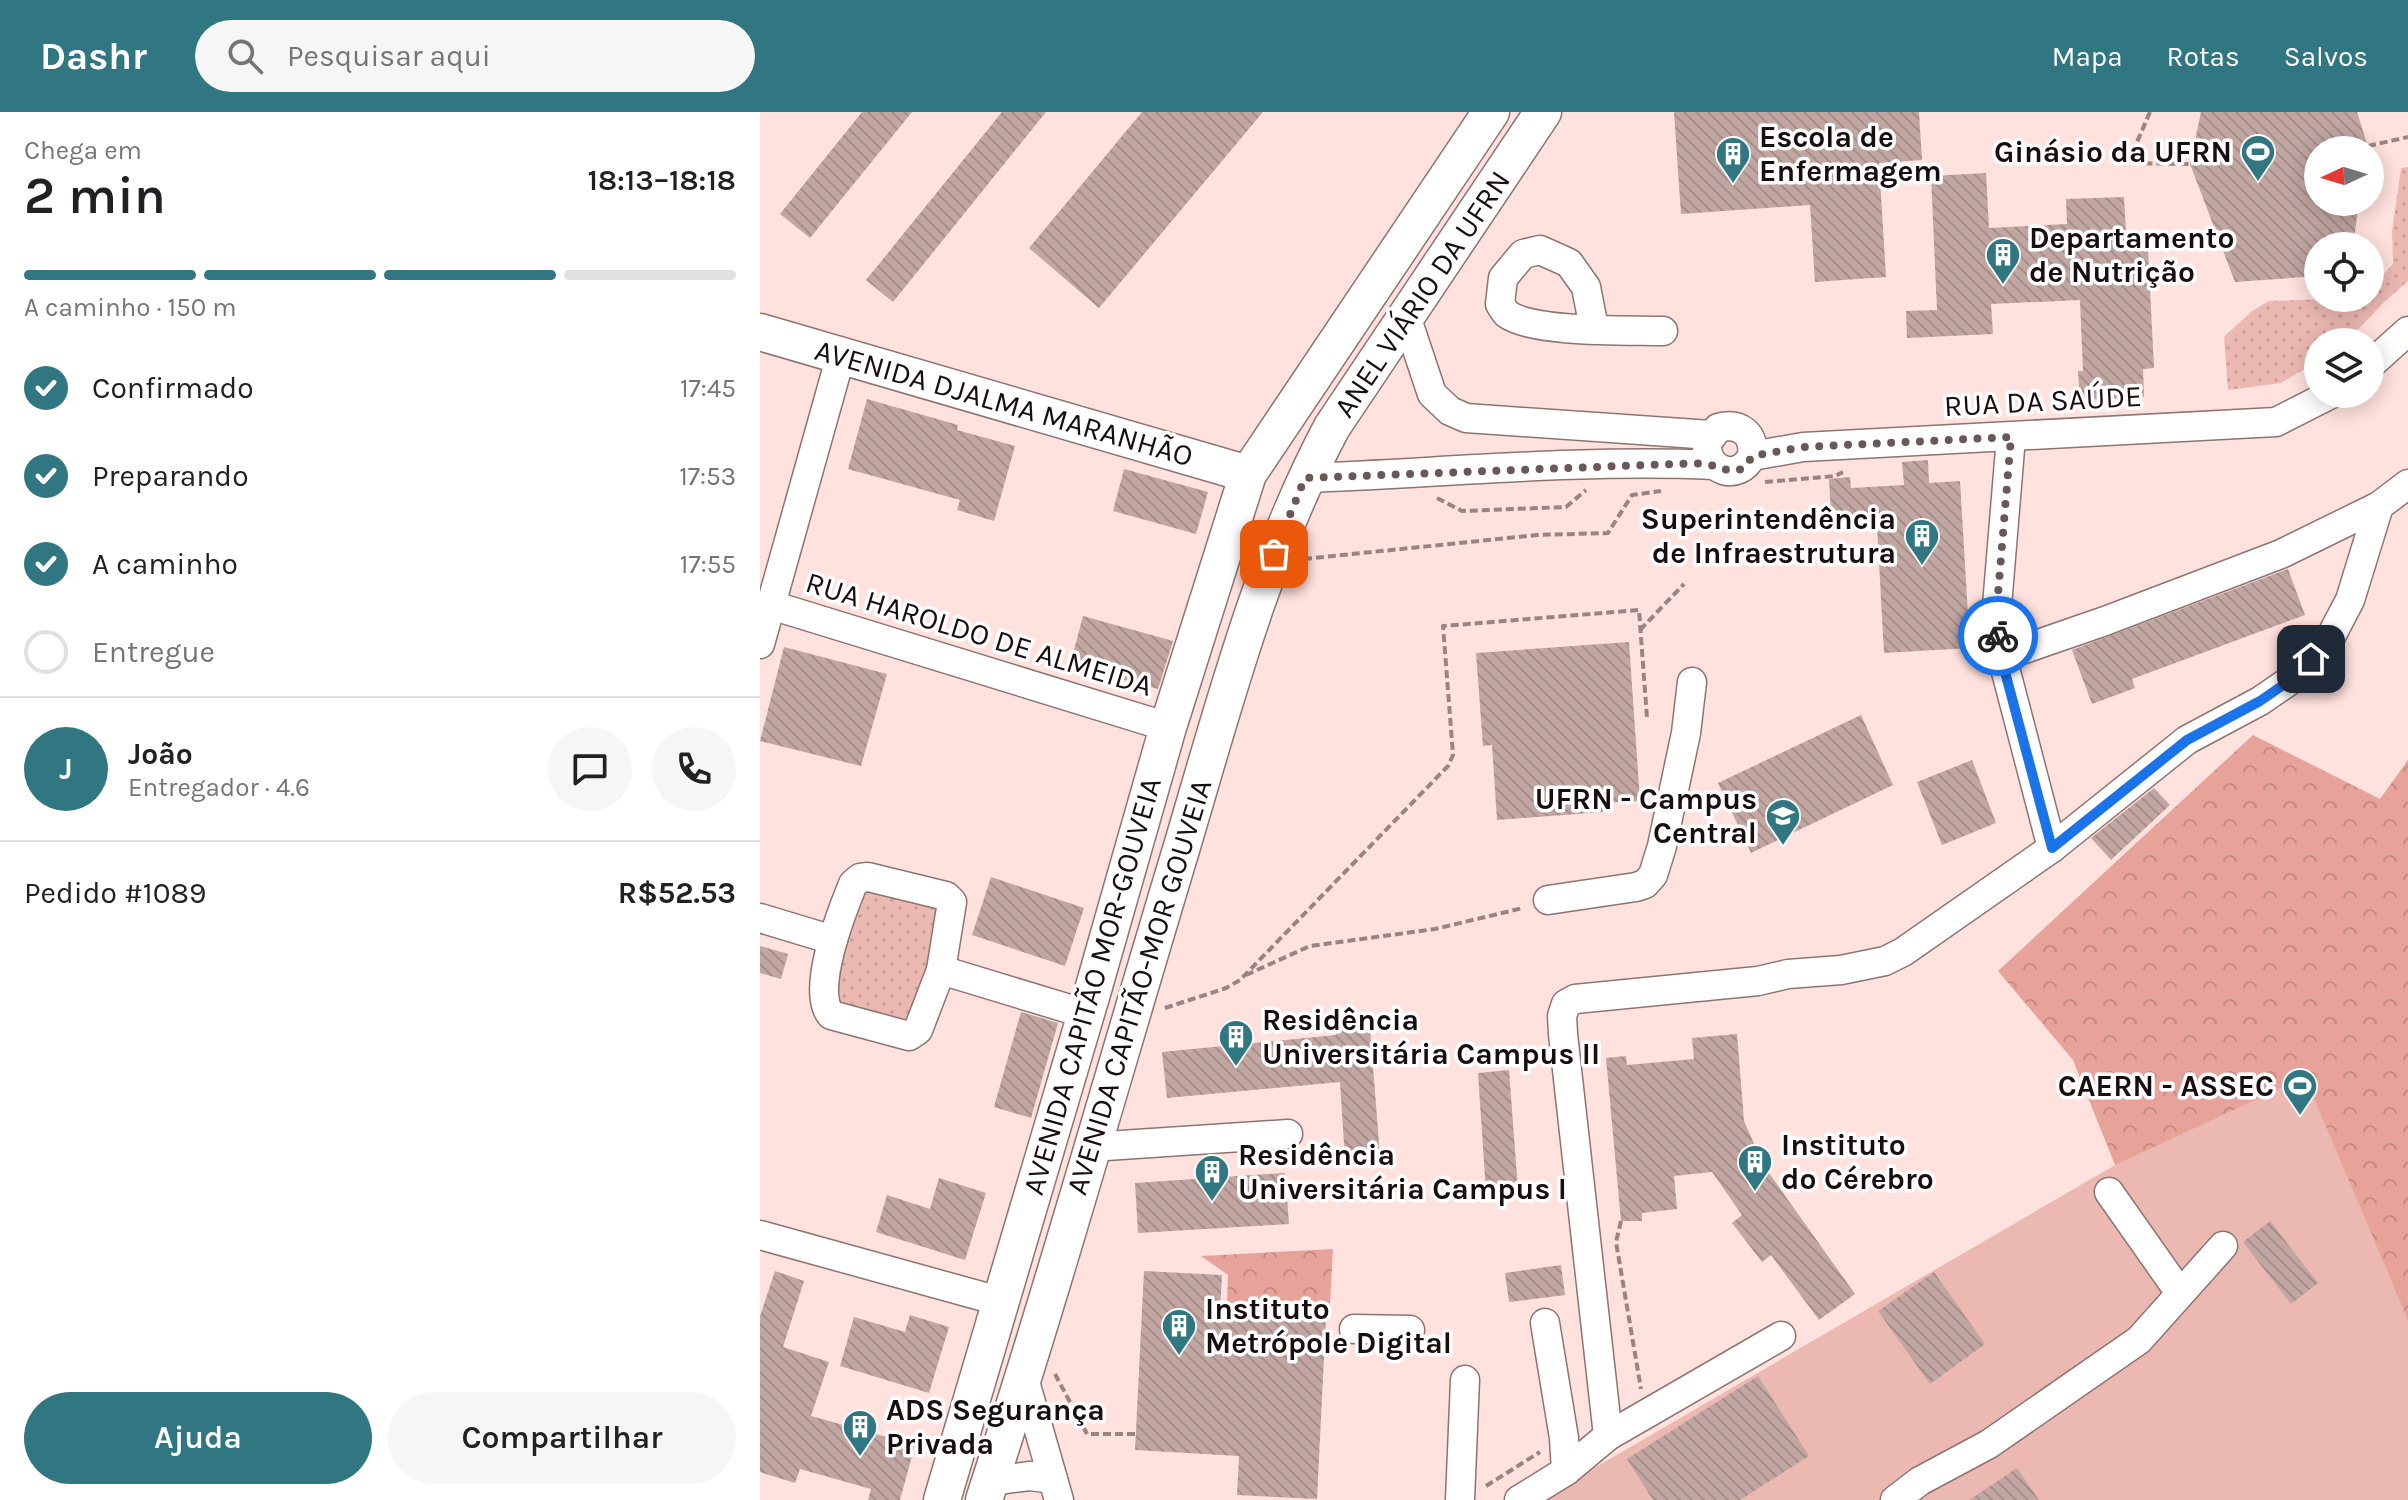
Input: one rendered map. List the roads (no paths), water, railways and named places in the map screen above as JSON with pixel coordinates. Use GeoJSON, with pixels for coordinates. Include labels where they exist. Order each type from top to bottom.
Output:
{"type":"FeatureCollection","features":[{"type":"Feature","properties":{"kind":"main road","name":"ANEL VIÁRIO DA UFRN"},"geometry":{"type":"LineString","coordinates":[[1248,474],[1491,112]]}},
{"type":"Feature","properties":{"kind":"main road","name":"ANEL VIÁRIO DA UFRN"},"geometry":{"type":"LineString","coordinates":[[1305,478],[1332,427],[1543,112]]}},
{"type":"Feature","properties":{"kind":"main road","name":"AVENIDA DJALMA MARANHÃO"},"geometry":{"type":"LineString","coordinates":[[760,332],[1248,474]]}},
{"type":"Feature","properties":{"kind":"main road","name":"AVENIDA CAPITÃO MOR-GOUVEIA"},"geometry":{"type":"LineString","coordinates":[[942,1500],[1168,727],[1248,474]]}},
{"type":"Feature","properties":{"kind":"main road","name":"AVENIDA CAPITÃO-MOR GOUVEIA"},"geometry":{"type":"LineString","coordinates":[[987,1490],[1037,1370],[1091,1147],[1219,721],[1278,542],[1305,478]]}},
{"type":"Feature","properties":{"kind":"street"},"geometry":{"type":"LineString","coordinates":[[1406,316],[1432,394],[1450,411],[1466,418],[1711,435]]}},
{"type":"Feature","properties":{"kind":"street"},"geometry":{"type":"LineString","coordinates":[[1594,328],[1663,331]]}},
{"type":"Feature","properties":{"kind":"street"},"geometry":{"type":"LineString","coordinates":[[2384,352],[2408,331]]}},
{"type":"Feature","properties":{"kind":"street"},"geometry":{"type":"LineString","coordinates":[[760,644],[841,355]]}},
{"type":"Feature","properties":{"kind":"street","name":"RUA DA SAÚDE"},"geometry":{"type":"LineString","coordinates":[[1305,478],[1674,464],[1714,465],[1722,471],[1733,472],[1742,468],[1752,470],[1803,447],[2276,422],[2304,408]]}},
{"type":"Feature","properties":{"kind":"street"},"geometry":{"type":"LineString","coordinates":[[1714,465],[1707,451],[1711,435],[1718,428],[1737,426],[1752,441],[1752,470]]}},
{"type":"Feature","properties":{"kind":"street"},"geometry":{"type":"LineString","coordinates":[[2011,437],[1997,606],[2001,657],[2052,848]]}},
{"type":"Feature","properties":{"kind":"street"},"geometry":{"type":"LineString","coordinates":[[2001,657],[2281,554],[2379,506],[2408,484]]}},
{"type":"Feature","properties":{"kind":"street"},"geometry":{"type":"LineString","coordinates":[[1608,1436],[1563,1034],[1562,1016],[1566,1004],[1575,999],[1841,970],[1885,961],[1903,952],[2052,848],[2187,740],[2260,701],[2295,677],[2328,642],[2350,600],[2379,506]]}},
{"type":"Feature","properties":{"kind":"street","name":"RUA HAROLDO DE ALMEIDA"},"geometry":{"type":"LineString","coordinates":[[771,605],[1168,727]]}},
{"type":"Feature","properties":{"kind":"street"},"geometry":{"type":"LineString","coordinates":[[1548,900],[1636,887],[1645,884],[1653,875],[1679,771],[1692,682]]}},
{"type":"Feature","properties":{"kind":"street"},"geometry":{"type":"LineString","coordinates":[[868,877],[946,896],[952,905],[941,970],[914,1035],[906,1037],[831,1015],[826,1009],[823,992],[833,940],[853,884],[860,878],[868,877]]}},
{"type":"Feature","properties":{"kind":"street"},"geometry":{"type":"LineString","coordinates":[[760,918],[833,940]]}},
{"type":"Feature","properties":{"kind":"street"},"geometry":{"type":"LineString","coordinates":[[941,970],[1086,1014]]}},
{"type":"Feature","properties":{"kind":"street"},"geometry":{"type":"LineString","coordinates":[[1091,1147],[1288,1134]]}},
{"type":"Feature","properties":{"kind":"street"},"geometry":{"type":"LineString","coordinates":[[2109,1192],[2180,1293]]}},
{"type":"Feature","properties":{"kind":"street"},"geometry":{"type":"LineString","coordinates":[[760,1235],[999,1301]]}},
{"type":"Feature","properties":{"kind":"street"},"geometry":{"type":"LineString","coordinates":[[1895,1500],[1920,1481],[1989,1444],[2139,1340],[2223,1246]]}},
{"type":"Feature","properties":{"kind":"street"},"geometry":{"type":"LineString","coordinates":[[1545,1323],[1564,1438],[1566,1471]]}},
{"type":"Feature","properties":{"kind":"street"},"geometry":{"type":"LineString","coordinates":[[1354,1329],[1410,1330]]}},
{"type":"Feature","properties":{"kind":"street"},"geometry":{"type":"LineString","coordinates":[[1519,1500],[1566,1471],[1608,1436],[1781,1336]]}},
{"type":"Feature","properties":{"kind":"street"},"geometry":{"type":"LineString","coordinates":[[1037,1370],[1056,1490]]}},
{"type":"Feature","properties":{"kind":"street"},"geometry":{"type":"LineString","coordinates":[[1460,1500],[1465,1380]]}},
{"type":"Feature","properties":{"kind":"street"},"geometry":{"type":"LineString","coordinates":[[987,1490],[1030,1476],[1056,1490]]}},
{"type":"Feature","properties":{"kind":"place","name":"Ginásio da UFRN"},"geometry":{"type":"Point","coordinates":[2258,183]}},
{"type":"Feature","properties":{"kind":"place","name":"Escola de Enfermagem"},"geometry":{"type":"Point","coordinates":[1733,185]}},
{"type":"Feature","properties":{"kind":"place","name":"Departamento de Nutrição"},"geometry":{"type":"Point","coordinates":[2003,286]}},
{"type":"Feature","properties":{"kind":"place","name":"Superintendência de Infraestrutura"},"geometry":{"type":"Point","coordinates":[1922,567]}},
{"type":"Feature","properties":{"kind":"place","name":"UFRN - Campus Central"},"geometry":{"type":"Point","coordinates":[1783,847]}},
{"type":"Feature","properties":{"kind":"place","name":"Residência Universitária Campus II"},"geometry":{"type":"Point","coordinates":[1236,1068]}},
{"type":"Feature","properties":{"kind":"place","name":"CAERN - ASSEC"},"geometry":{"type":"Point","coordinates":[2300,1117]}},
{"type":"Feature","properties":{"kind":"place","name":"Instituto do Cérebro"},"geometry":{"type":"Point","coordinates":[1755,1193]}},
{"type":"Feature","properties":{"kind":"place","name":"Residência Universitária Campus I"},"geometry":{"type":"Point","coordinates":[1212,1203]}},
{"type":"Feature","properties":{"kind":"place","name":"Instituto Metrópole Digital"},"geometry":{"type":"Point","coordinates":[1179,1357]}},
{"type":"Feature","properties":{"kind":"place","name":"ADS Segurança Privada"},"geometry":{"type":"Point","coordinates":[860,1458]}}]}
